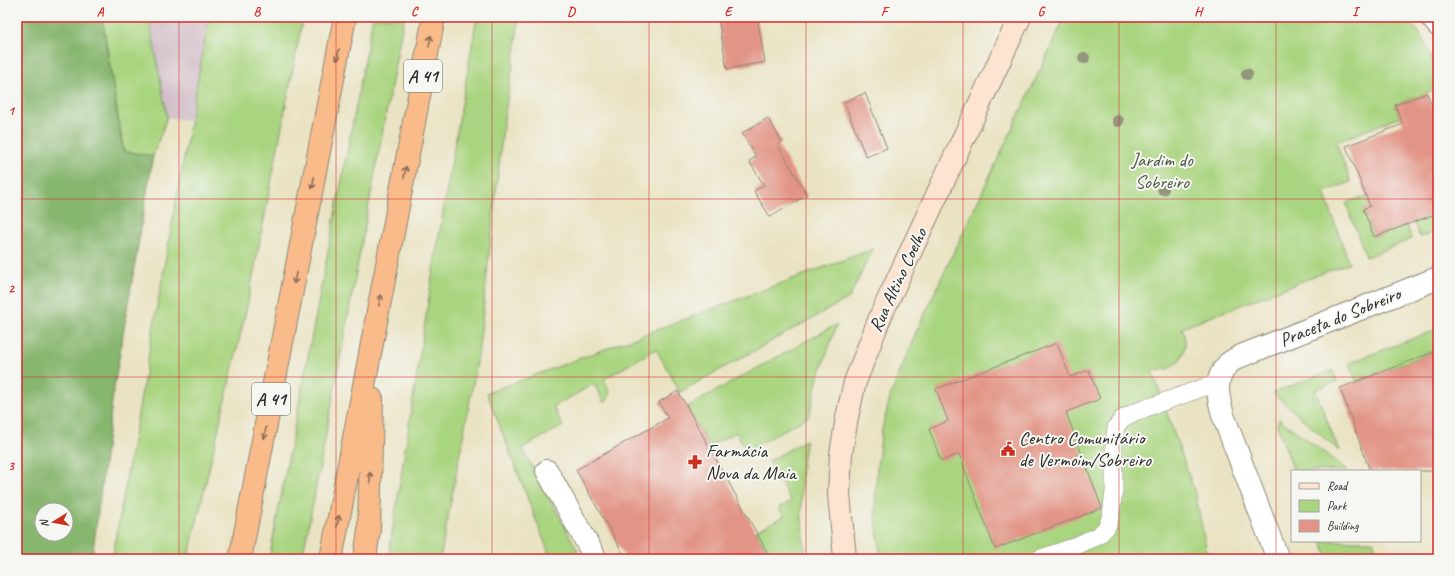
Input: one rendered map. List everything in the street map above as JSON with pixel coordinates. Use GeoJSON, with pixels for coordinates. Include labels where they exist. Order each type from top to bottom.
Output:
{"type":"FeatureCollection","features":[{"type":"Feature","properties":{"kind":"highway","name":"A 41"},"geometry":{"type":"LineString","coordinates":[[240,559],[345,17]]}},
{"type":"Feature","properties":{"kind":"highway","name":"A 41"},"geometry":{"type":"LineString","coordinates":[[331,559],[434,17]]}},
{"type":"Feature","properties":{"kind":"highway"},"geometry":{"type":"LineString","coordinates":[[365,559],[369,529],[373,338]]}},
{"type":"Feature","properties":{"kind":"main road","name":"Rua Altino Coelho"},"geometry":{"type":"LineString","coordinates":[[845,559],[839,494],[841,454],[855,382],[881,315],[1020,17]]}},
{"type":"Feature","properties":{"kind":"street"},"geometry":{"type":"LineString","coordinates":[[1431,17],[1438,25]]}},
{"type":"Feature","properties":{"kind":"street","name":"Praceta do Sobreiro"},"geometry":{"type":"LineString","coordinates":[[1219,382],[1220,376],[1228,364],[1241,356],[1438,278]]}},
{"type":"Feature","properties":{"kind":"street"},"geometry":{"type":"LineString","coordinates":[[1219,382],[1217,393],[1223,415],[1278,559]]}},
{"type":"Feature","properties":{"kind":"street"},"geometry":{"type":"LineString","coordinates":[[547,471],[596,559]]}},
{"type":"Feature","properties":{"kind":"lane"},"geometry":{"type":"LineString","coordinates":[[1038,559],[1073,547],[1099,535],[1107,527],[1111,514],[1114,491],[1114,443],[1116,427],[1122,419],[1135,412],[1219,382]]}},
{"type":"Feature","properties":{"kind":"shaded area"},"geometry":{"type":"Polygon","coordinates":[[[149,17],[209,17],[190,121],[167,117],[149,17]]]}},
{"type":"Feature","properties":{"kind":"green space"},"geometry":{"type":"Polygon","coordinates":[[[17,17],[102,17],[123,151],[153,156],[113,394],[92,559],[17,559],[17,17]]]}},
{"type":"Feature","properties":{"kind":"green space"},"geometry":{"type":"Polygon","coordinates":[[[102,17],[149,17],[167,117],[153,156],[124,152],[102,17]]]}},
{"type":"Feature","properties":{"kind":"green space"},"geometry":{"type":"Polygon","coordinates":[[[209,17],[303,17],[248,302],[188,559],[112,559],[209,17]]]}},
{"type":"Feature","properties":{"kind":"green space"},"geometry":{"type":"Polygon","coordinates":[[[373,17],[404,17],[313,503],[302,559],[269,559],[373,17]]]}},
{"type":"Feature","properties":{"kind":"green space"},"geometry":{"type":"Polygon","coordinates":[[[477,17],[519,17],[504,118],[478,357],[440,559],[388,559],[436,252],[477,17]]]}},
{"type":"Feature","properties":{"kind":"green space","name":"Jardim do Sobreiro"},"geometry":{"type":"Polygon","coordinates":[[[1065,17],[1403,17],[1419,32],[1428,50],[1438,75],[1438,101],[1436,102],[1432,91],[1395,105],[1400,117],[1336,142],[1351,182],[1324,192],[1349,263],[1182,328],[1185,336],[1185,344],[1180,359],[1169,368],[1152,370],[1196,496],[1208,559],[881,559],[875,512],[877,469],[882,429],[891,394],[917,330],[1065,17]]]}},
{"type":"Feature","properties":{"kind":"green space"},"geometry":{"type":"Polygon","coordinates":[[[1365,196],[1370,206],[1363,209],[1374,237],[1406,225],[1412,239],[1366,257],[1346,203],[1365,196]]]}},
{"type":"Feature","properties":{"kind":"green space"},"geometry":{"type":"Polygon","coordinates":[[[1434,214],[1436,220],[1438,220],[1438,230],[1420,237],[1414,222],[1434,214]]]}},
{"type":"Feature","properties":{"kind":"green space"},"geometry":{"type":"Polygon","coordinates":[[[873,249],[849,298],[680,392],[656,349],[604,379],[609,392],[609,398],[604,403],[594,384],[553,407],[563,426],[522,448],[578,551],[563,559],[551,559],[487,393],[873,249]]]}},
{"type":"Feature","properties":{"kind":"green space"},"geometry":{"type":"Polygon","coordinates":[[[837,324],[817,381],[809,416],[747,451],[736,432],[709,446],[687,407],[837,324]]]}},
{"type":"Feature","properties":{"kind":"green space"},"geometry":{"type":"Polygon","coordinates":[[[1438,329],[1438,350],[1356,381],[1349,363],[1438,329]]]}},
{"type":"Feature","properties":{"kind":"green space"},"geometry":{"type":"Polygon","coordinates":[[[1332,370],[1337,381],[1315,390],[1339,451],[1273,393],[1332,370]]]}},
{"type":"Feature","properties":{"kind":"green space"},"geometry":{"type":"Polygon","coordinates":[[[1279,419],[1346,470],[1294,470],[1277,425],[1279,419]]]}},
{"type":"Feature","properties":{"kind":"green space"},"geometry":{"type":"Polygon","coordinates":[[[806,440],[803,454],[801,500],[806,559],[771,559],[756,531],[784,516],[779,508],[791,501],[769,461],[806,440]]]}},
{"type":"Feature","properties":{"kind":"green space"},"geometry":{"type":"Polygon","coordinates":[[[1321,542],[1373,542],[1380,559],[1328,559],[1321,542]]]}},
{"type":"Feature","properties":{"kind":"building"},"geometry":{"type":"Polygon","coordinates":[[[718,17],[757,17],[765,62],[727,69],[718,17]]]}},
{"type":"Feature","properties":{"kind":"building"},"geometry":{"type":"Polygon","coordinates":[[[865,93],[887,148],[866,157],[844,102],[865,93]]]}},
{"type":"Feature","properties":{"kind":"building"},"geometry":{"type":"Polygon","coordinates":[[[1427,93],[1438,121],[1438,213],[1374,237],[1363,209],[1370,206],[1346,146],[1403,124],[1395,105],[1427,93]]]}},
{"type":"Feature","properties":{"kind":"building"},"geometry":{"type":"Polygon","coordinates":[[[768,118],[782,142],[778,145],[807,195],[770,217],[754,191],[764,185],[749,161],[756,157],[742,133],[768,118]]]}},
{"type":"Feature","properties":{"kind":"building","name":"Centro Comunitário de Vermoim/Sobreiro"},"geometry":{"type":"Polygon","coordinates":[[[1057,343],[1070,377],[1089,370],[1100,399],[1066,412],[1102,508],[995,549],[959,454],[941,461],[929,429],[948,421],[936,389],[1057,343]]]}},
{"type":"Feature","properties":{"kind":"building"},"geometry":{"type":"Polygon","coordinates":[[[1438,350],[1438,471],[1370,470],[1340,388],[1438,350]]]}},
{"type":"Feature","properties":{"kind":"building"},"geometry":{"type":"Polygon","coordinates":[[[678,391],[771,559],[626,559],[576,470],[668,418],[659,402],[678,391]]]}},
{"type":"Feature","properties":{"kind":"place","name":"Centro Comunitário de Vermoim/Sobreiro"},"geometry":{"type":"Point","coordinates":[1008,449]}},
{"type":"Feature","properties":{"kind":"place","name":"Farmácia Nova da Maia"},"geometry":{"type":"Point","coordinates":[695,462]}}]}
